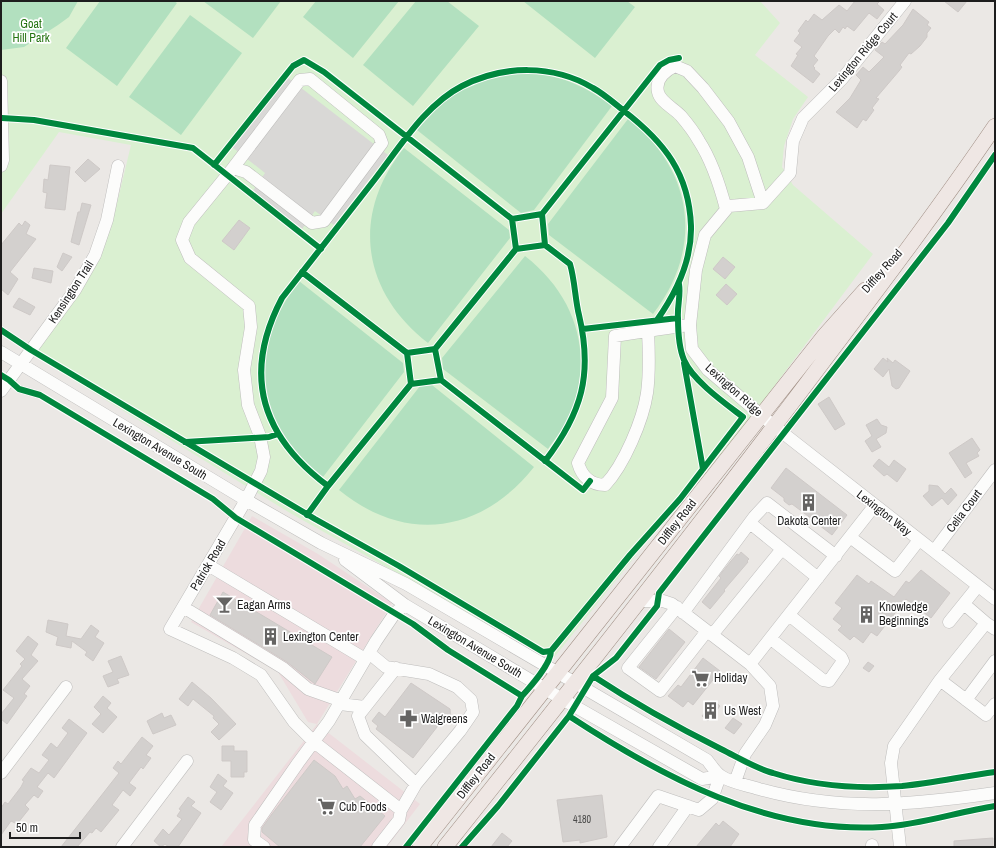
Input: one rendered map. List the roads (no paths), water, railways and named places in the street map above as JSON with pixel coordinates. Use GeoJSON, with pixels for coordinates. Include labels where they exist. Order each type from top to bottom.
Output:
{"type":"FeatureCollection","features":[{"type":"Feature","properties":{"kind":"main road","name":"Diffley Road"},"geometry":{"type":"LineString","coordinates":[[446,847],[774,426],[942,204],[995,126]]}},
{"type":"Feature","properties":{"kind":"main road","name":"Diffley Road"},"geometry":{"type":"LineString","coordinates":[[420,847],[825,335],[942,204]]}},
{"type":"Feature","properties":{"kind":"street","name":"Lexington Ridge Court"},"geometry":{"type":"LineString","coordinates":[[763,203],[790,173],[793,141],[803,118],[842,79],[906,1]]}},
{"type":"Feature","properties":{"kind":"street"},"geometry":{"type":"LineString","coordinates":[[675,66],[687,71],[703,88],[729,122],[748,157],[763,203],[729,206],[726,209],[720,184],[700,141],[680,115],[658,94],[657,86],[667,70],[675,66]]}},
{"type":"Feature","properties":{"kind":"street","name":"Patrick Road"},"geometry":{"type":"LineString","coordinates":[[233,168],[246,172],[312,223],[324,221],[382,143],[379,135],[310,79],[300,80],[190,222],[182,240],[190,258],[249,306],[251,327],[244,370],[248,405],[260,436],[264,457],[260,471],[246,500],[170,629],[233,658],[262,675],[294,722],[314,742]]}},
{"type":"Feature","properties":{"kind":"street"},"geometry":{"type":"LineString","coordinates":[[1,81],[1,166]]}},
{"type":"Feature","properties":{"kind":"street","name":"Kensington Trail"},"geometry":{"type":"LineString","coordinates":[[1,391],[75,290],[95,255],[107,220],[118,166]]}},
{"type":"Feature","properties":{"kind":"street","name":"Lexington Ridge"},"geometry":{"type":"LineString","coordinates":[[726,209],[705,235],[696,270],[690,325],[692,349],[708,370],[774,426]]}},
{"type":"Feature","properties":{"kind":"street"},"geometry":{"type":"LineString","coordinates":[[648,331],[647,394],[641,414],[627,452],[613,476],[605,485],[596,485],[586,479],[580,471],[578,463],[612,398],[615,336],[648,331],[690,325]]}},
{"type":"Feature","properties":{"kind":"street","name":"Lexington Avenue South"},"geometry":{"type":"LineString","coordinates":[[1,352],[246,500],[321,543],[406,584],[707,760],[720,776],[735,782],[779,794],[831,803],[896,804],[930,802],[995,793]]}},
{"type":"Feature","properties":{"kind":"street","name":"Lexington Way"},"geometry":{"type":"LineString","coordinates":[[774,426],[995,599]]}},
{"type":"Feature","properties":{"kind":"street","name":"Celia Court"},"geometry":{"type":"LineString","coordinates":[[934,551],[995,470]]}},
{"type":"Feature","properties":{"kind":"street"},"geometry":{"type":"LineString","coordinates":[[782,549],[660,691],[628,668],[680,610],[767,503],[836,556]]}},
{"type":"Feature","properties":{"kind":"street"},"geometry":{"type":"LineString","coordinates":[[750,664],[875,505]]}},
{"type":"Feature","properties":{"kind":"street"},"geometry":{"type":"LineString","coordinates":[[750,523],[818,578]]}},
{"type":"Feature","properties":{"kind":"street"},"geometry":{"type":"LineString","coordinates":[[850,537],[895,571],[919,540]]}},
{"type":"Feature","properties":{"kind":"street","name":"Lexington Avenue South"},"geometry":{"type":"LineString","coordinates":[[321,543],[405,605],[562,699],[702,779],[720,776]]}},
{"type":"Feature","properties":{"kind":"street"},"geometry":{"type":"LineString","coordinates":[[208,565],[386,667],[429,674],[457,687],[471,700],[473,712],[460,731],[416,784],[401,810],[399,820],[378,847]]}},
{"type":"Feature","properties":{"kind":"street"},"geometry":{"type":"LineString","coordinates":[[949,622],[978,586]]}},
{"type":"Feature","properties":{"kind":"street"},"geometry":{"type":"LineString","coordinates":[[639,601],[663,601],[680,610],[750,664],[770,686],[772,706],[766,725],[745,754],[735,782]]}},
{"type":"Feature","properties":{"kind":"street"},"geometry":{"type":"LineString","coordinates":[[900,847],[891,763],[894,746],[940,680],[991,626],[964,604]]}},
{"type":"Feature","properties":{"kind":"street"},"geometry":{"type":"LineString","coordinates":[[255,845],[255,825],[341,702],[367,656],[395,613],[405,605]]}},
{"type":"Feature","properties":{"kind":"street"},"geometry":{"type":"LineString","coordinates":[[183,607],[283,668],[308,689],[341,702],[365,707]]}},
{"type":"Feature","properties":{"kind":"street"},"geometry":{"type":"LineString","coordinates":[[770,639],[823,680],[829,681],[843,661],[841,657],[789,615]]}},
{"type":"Feature","properties":{"kind":"street"},"geometry":{"type":"LineString","coordinates":[[966,700],[995,661]]}},
{"type":"Feature","properties":{"kind":"street"},"geometry":{"type":"LineString","coordinates":[[396,668],[358,716],[365,735],[416,784]]}},
{"type":"Feature","properties":{"kind":"street"},"geometry":{"type":"LineString","coordinates":[[940,680],[986,715],[995,704]]}},
{"type":"Feature","properties":{"kind":"street"},"geometry":{"type":"LineString","coordinates":[[1,773],[66,687]]}},
{"type":"Feature","properties":{"kind":"street"},"geometry":{"type":"LineString","coordinates":[[314,742],[401,810]]}},
{"type":"Feature","properties":{"kind":"street"},"geometry":{"type":"LineString","coordinates":[[122,847],[187,761]]}},
{"type":"Feature","properties":{"kind":"street"},"geometry":{"type":"LineString","coordinates":[[620,847],[658,796],[699,810],[712,799],[720,776]]}},
{"type":"Feature","properties":{"kind":"street"},"geometry":{"type":"LineString","coordinates":[[660,847],[688,806]]}},
{"type":"Feature","properties":{"kind":"place","name":"Dakota Center"},"geometry":{"type":"Point","coordinates":[809,502]}},
{"type":"Feature","properties":{"kind":"place","name":"Eagan Arms"},"geometry":{"type":"Point","coordinates":[224,605]}},
{"type":"Feature","properties":{"kind":"place","name":"Knowledge Beginnings"},"geometry":{"type":"Point","coordinates":[866,614]}},
{"type":"Feature","properties":{"kind":"place","name":"Lexington Center"},"geometry":{"type":"Point","coordinates":[270,637]}},
{"type":"Feature","properties":{"kind":"place","name":"Holiday"},"geometry":{"type":"Point","coordinates":[701,678]}},
{"type":"Feature","properties":{"kind":"place","name":"Us West"},"geometry":{"type":"Point","coordinates":[711,711]}},
{"type":"Feature","properties":{"kind":"place","name":"Walgreens"},"geometry":{"type":"Point","coordinates":[408,719]}},
{"type":"Feature","properties":{"kind":"place","name":"Cub Foods"},"geometry":{"type":"Point","coordinates":[326,807]}},
{"type":"Feature","properties":{"kind":"park label","name":"Goat Hill Park"},"geometry":{"type":"Point","coordinates":[31,31]}}]}
